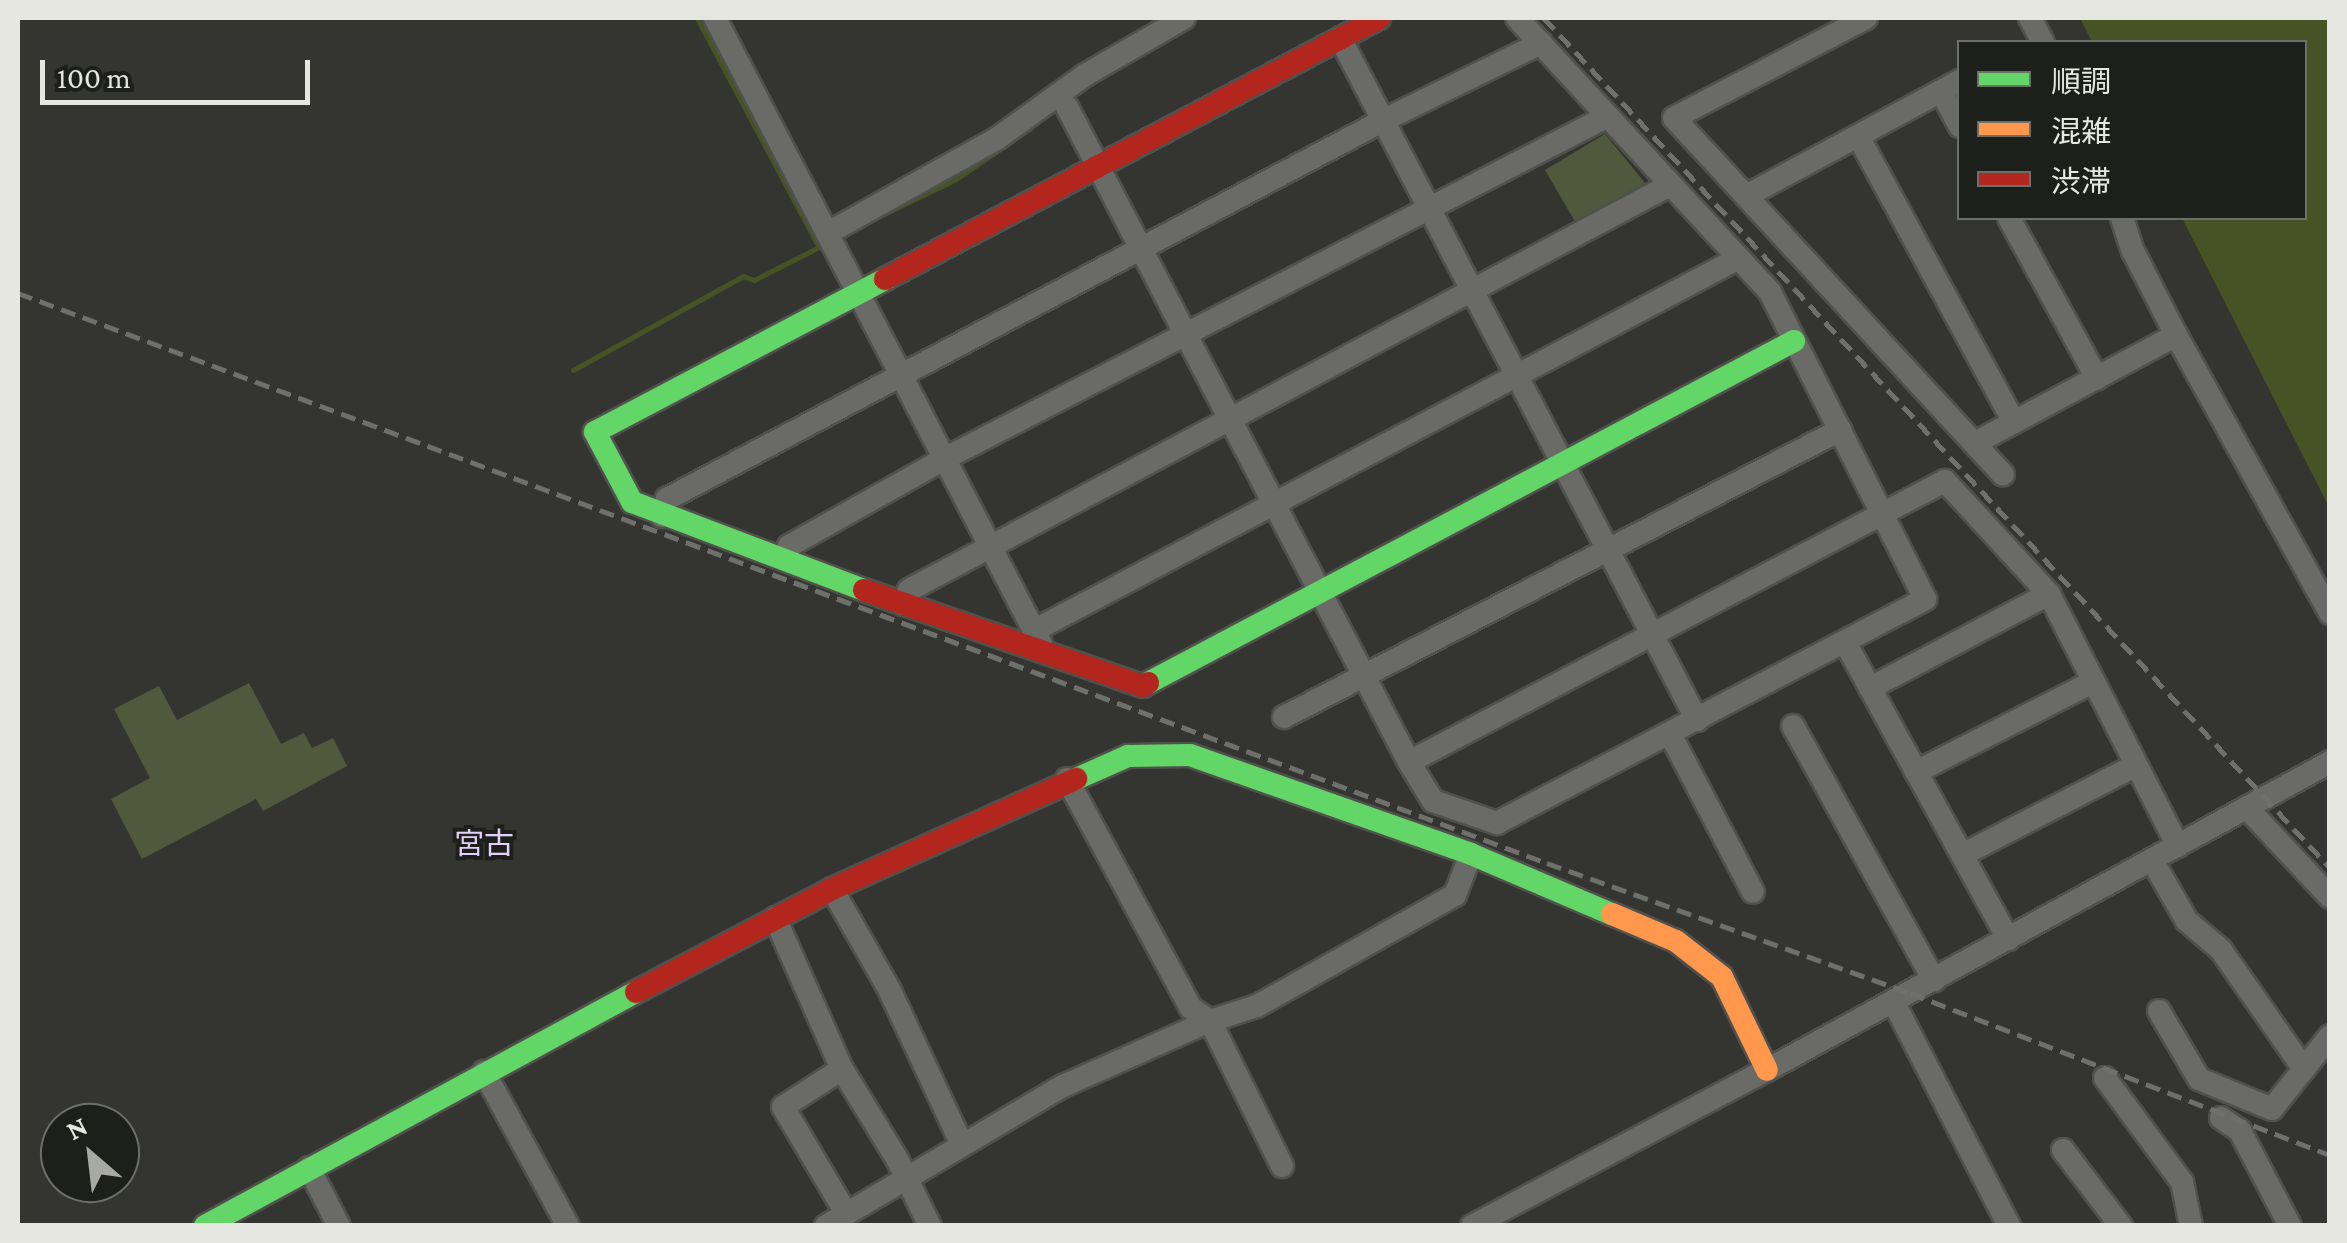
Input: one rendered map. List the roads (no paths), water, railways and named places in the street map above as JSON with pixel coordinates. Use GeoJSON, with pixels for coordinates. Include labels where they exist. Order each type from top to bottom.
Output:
{"type":"FeatureCollection","features":[{"type":"Feature","properties":{"kind":"street"},"geometry":{"type":"LineString","coordinates":[[716,18],[1040,641]]}},
{"type":"Feature","properties":{"kind":"street"},"geometry":{"type":"LineString","coordinates":[[828,234],[998,138],[1085,76],[1184,18]]}},
{"type":"Feature","properties":{"kind":"street"},"geometry":{"type":"LineString","coordinates":[[1379,18],[1097,163],[595,432],[632,502],[903,604],[1040,641],[1143,686],[1562,460],[1794,341]]}},
{"type":"Feature","properties":{"kind":"street"},"geometry":{"type":"LineString","coordinates":[[1067,107],[1322,588],[1409,762],[1433,800],[1498,822],[1926,600],[1770,292],[1517,18]]}},
{"type":"Feature","properties":{"kind":"street"},"geometry":{"type":"LineString","coordinates":[[1866,18],[1674,118],[2003,474]]}},
{"type":"Feature","properties":{"kind":"street"},"geometry":{"type":"LineString","coordinates":[[1340,38],[1697,720]]}},
{"type":"Feature","properties":{"kind":"street"},"geometry":{"type":"LineString","coordinates":[[662,516],[666,499],[1384,120],[1541,43]]}},
{"type":"Feature","properties":{"kind":"street"},"geometry":{"type":"LineString","coordinates":[[1748,196],[1950,86],[1957,114]]}},
{"type":"Feature","properties":{"kind":"street"},"geometry":{"type":"LineString","coordinates":[[784,560],[789,546],[944,460],[1427,206],[1608,116]]}},
{"type":"Feature","properties":{"kind":"street"},"geometry":{"type":"LineString","coordinates":[[1858,136],[2014,422]]}},
{"type":"Feature","properties":{"kind":"street"},"geometry":{"type":"LineString","coordinates":[[903,604],[909,590],[989,546],[1670,186]]}},
{"type":"Feature","properties":{"kind":"street"},"geometry":{"type":"LineString","coordinates":[[2010,220],[2096,378]]}},
{"type":"Feature","properties":{"kind":"street"},"geometry":{"type":"LineString","coordinates":[[2123,220],[2133,251],[2176,335],[2330,613]]}},
{"type":"Feature","properties":{"kind":"street"},"geometry":{"type":"LineString","coordinates":[[1040,641],[1277,504],[1739,258]]}},
{"type":"Feature","properties":{"kind":"street"},"geometry":{"type":"LineString","coordinates":[[1975,443],[2176,335]]}},
{"type":"Feature","properties":{"kind":"street"},"geometry":{"type":"LineString","coordinates":[[1284,716],[1840,430]]}},
{"type":"Feature","properties":{"kind":"street"},"geometry":{"type":"LineString","coordinates":[[1409,762],[1945,481],[2049,594],[2178,846]]}},
{"type":"Feature","properties":{"kind":"street"},"geometry":{"type":"LineString","coordinates":[[1870,688],[2049,594]]}},
{"type":"Feature","properties":{"kind":"street"},"geometry":{"type":"LineString","coordinates":[[1846,644],[2008,939]]}},
{"type":"Feature","properties":{"kind":"street"},"geometry":{"type":"LineString","coordinates":[[1916,772],[2093,682]]}},
{"type":"Feature","properties":{"kind":"street"},"geometry":{"type":"LineString","coordinates":[[1793,726],[1934,980]]}},
{"type":"Feature","properties":{"kind":"street"},"geometry":{"type":"LineString","coordinates":[[1670,734],[1753,892]]}},
{"type":"Feature","properties":{"kind":"street"},"geometry":{"type":"LineString","coordinates":[[205,1226],[775,918],[1067,779],[1128,756],[1190,754],[1471,854],[1676,941],[1722,977],[1767,1070]]}},
{"type":"Feature","properties":{"kind":"street"},"geometry":{"type":"LineString","coordinates":[[1482,1223],[2330,762]]}},
{"type":"Feature","properties":{"kind":"street"},"geometry":{"type":"LineString","coordinates":[[1962,855],[2136,765]]}},
{"type":"Feature","properties":{"kind":"street"},"geometry":{"type":"LineString","coordinates":[[1067,779],[1190,1008],[1210,1021],[1282,1166]]}},
{"type":"Feature","properties":{"kind":"street"},"geometry":{"type":"LineString","coordinates":[[2248,809],[2330,897]]}},
{"type":"Feature","properties":{"kind":"street"},"geometry":{"type":"LineString","coordinates":[[842,1069],[782,1107],[836,1219],[1062,1086],[1210,1021],[1257,1006],[1455,895],[1471,854]]}},
{"type":"Feature","properties":{"kind":"street"},"geometry":{"type":"LineString","coordinates":[[2152,860],[2187,922],[2221,950],[2304,1069]]}},
{"type":"Feature","properties":{"kind":"street"},"geometry":{"type":"LineString","coordinates":[[832,889],[889,989],[960,1143]]}},
{"type":"Feature","properties":{"kind":"street"},"geometry":{"type":"LineString","coordinates":[[775,918],[842,1069],[930,1226]]}},
{"type":"Feature","properties":{"kind":"street"},"geometry":{"type":"LineString","coordinates":[[1893,1001],[2009,1226]]}},
{"type":"Feature","properties":{"kind":"street"},"geometry":{"type":"LineString","coordinates":[[2159,1011],[2199,1079],[2272,1109],[2330,1036]]}},
{"type":"Feature","properties":{"kind":"street"},"geometry":{"type":"LineString","coordinates":[[484,1072],[568,1226]]}},
{"type":"Feature","properties":{"kind":"street"},"geometry":{"type":"LineString","coordinates":[[2105,1078],[2182,1182],[2191,1226]]}},
{"type":"Feature","properties":{"kind":"street"},"geometry":{"type":"LineString","coordinates":[[2221,1118],[2240,1131],[2290,1226]]}},
{"type":"Feature","properties":{"kind":"street"},"geometry":{"type":"LineString","coordinates":[[2063,1150],[2121,1226]]}},
{"type":"Feature","properties":{"kind":"street"},"geometry":{"type":"LineString","coordinates":[[309,1168],[340,1226]]}},
{"type":"Feature","properties":{"kind":"waterway"},"geometry":{"type":"LineString","coordinates":[[697,18],[819,247]]}},
{"type":"Feature","properties":{"kind":"waterway"},"geometry":{"type":"LineString","coordinates":[[882,215],[956,179],[1031,128]]}},
{"type":"Feature","properties":{"kind":"waterway"},"geometry":{"type":"LineString","coordinates":[[573,370],[743,276],[754,280],[823,245]]}},
{"type":"Feature","properties":{"kind":"railway"},"geometry":{"type":"LineString","coordinates":[[1544,18],[2330,868]]}},
{"type":"Feature","properties":{"kind":"railway"},"geometry":{"type":"LineString","coordinates":[[18,293],[1547,863],[1910,993],[2330,1155]]}},
{"type":"Feature","properties":{"kind":"district","name":"宮古"},"geometry":{"type":"Point","coordinates":[484,844]}}]}
